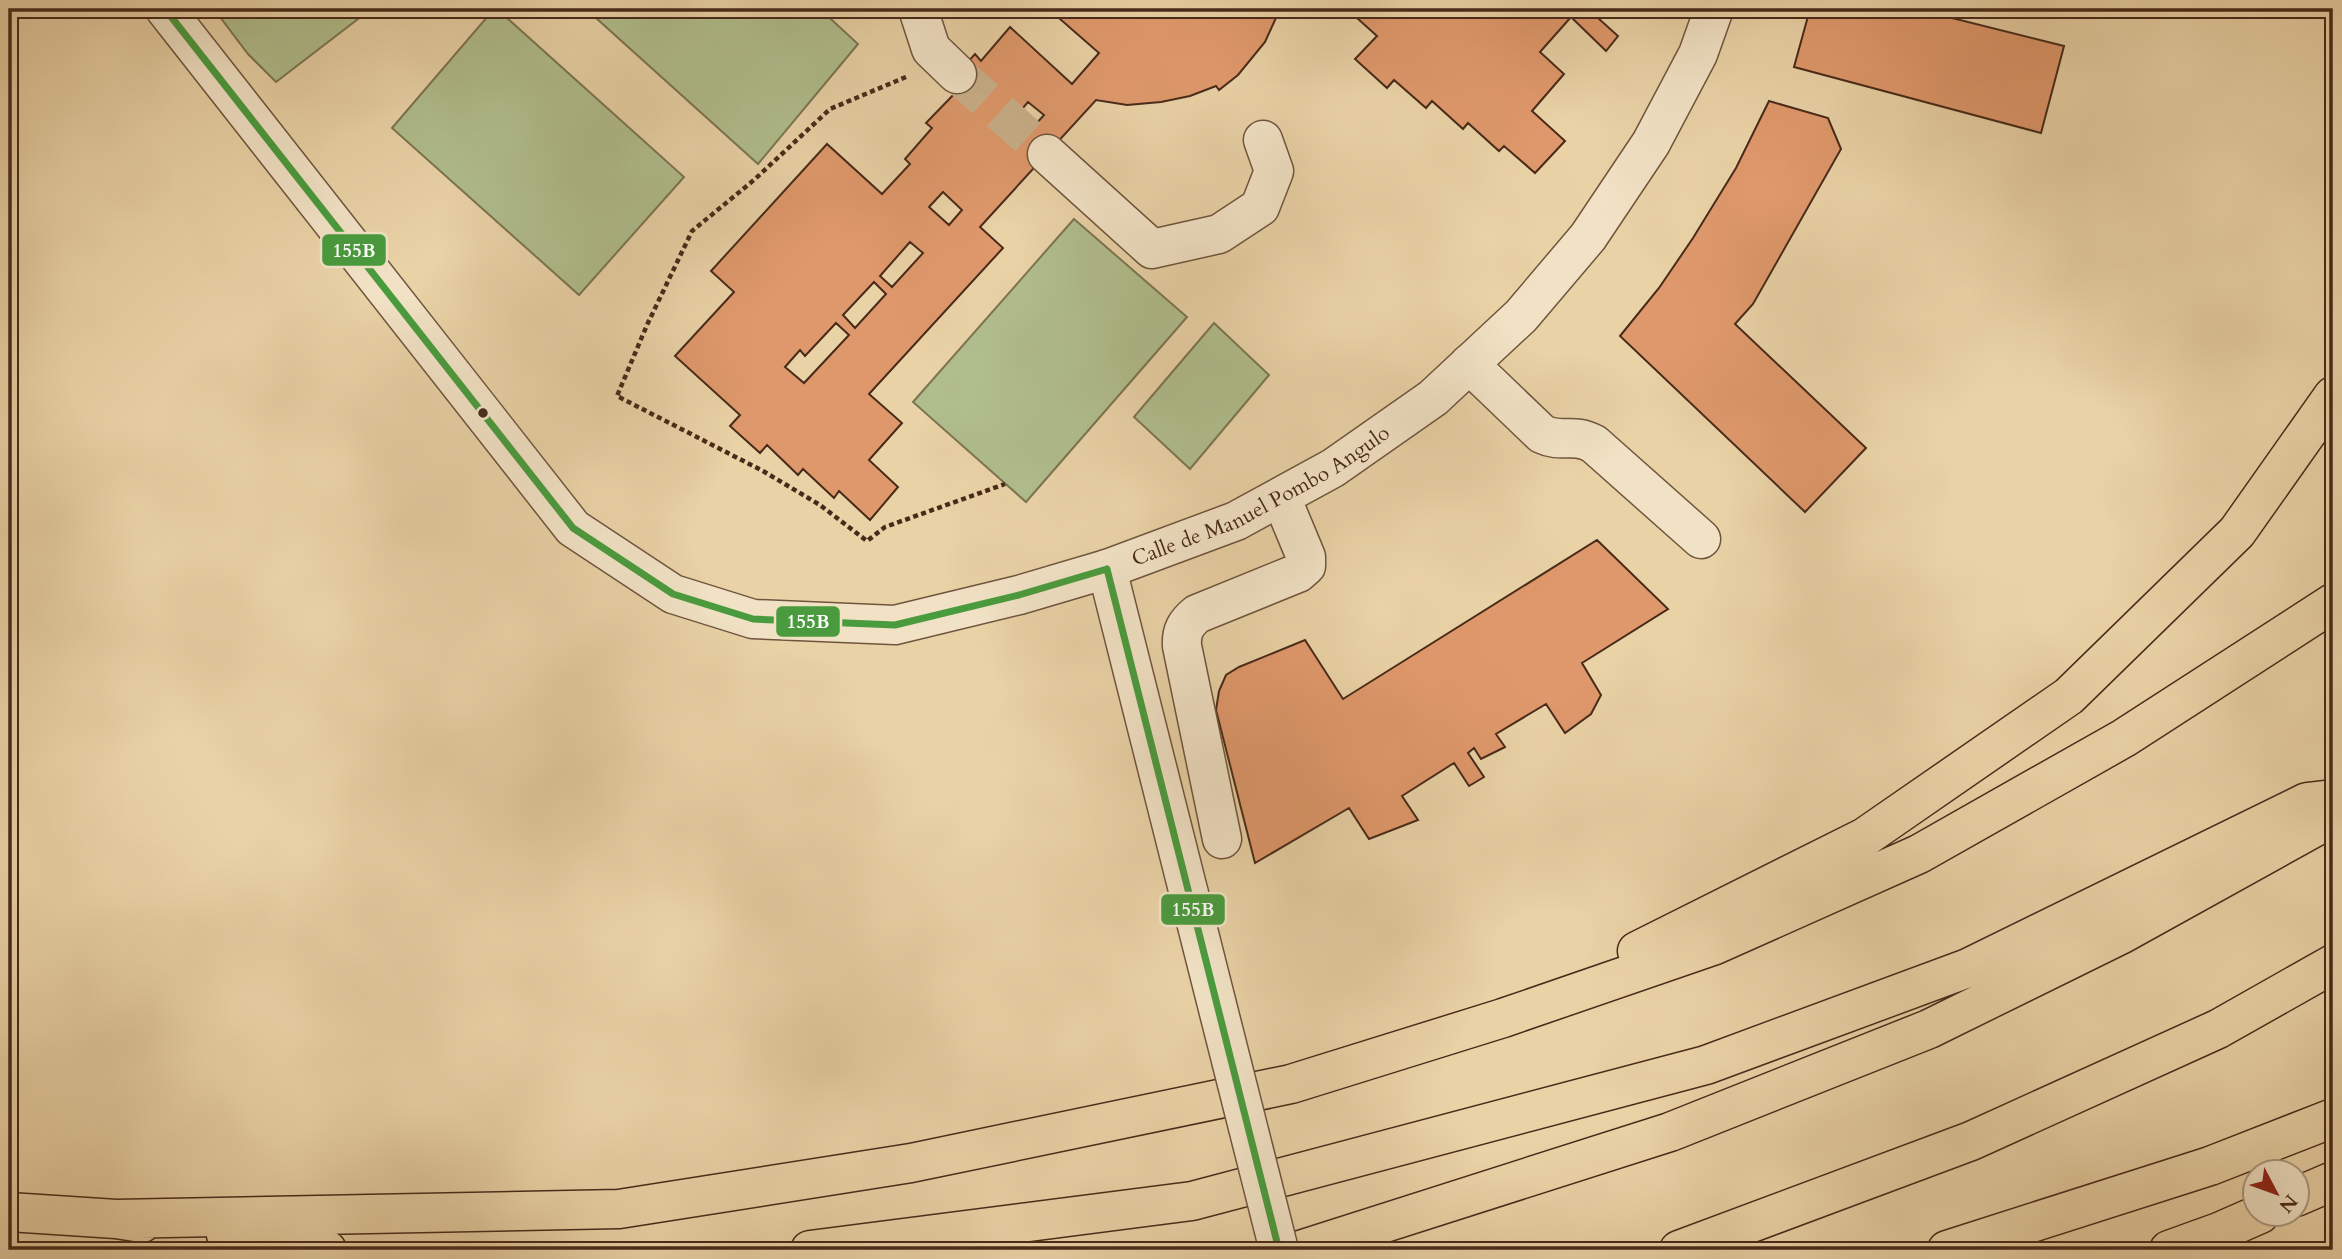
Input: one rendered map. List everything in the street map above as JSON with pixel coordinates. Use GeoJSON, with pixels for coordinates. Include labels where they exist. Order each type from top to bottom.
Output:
{"type":"FeatureCollection","features":[{"type":"Feature","properties":{"kind":"highway"},"geometry":{"type":"LineString","coordinates":[[1503,1018],[1865,837],[2069,696],[2237,532],[2333,396]]}},
{"type":"Feature","properties":{"kind":"highway"},"geometry":{"type":"LineString","coordinates":[[116,1219],[619,1209],[911,1163],[1291,1084],[1503,1018],[1714,945],[1919,854],[2124,738],[2333,603]]}},
{"type":"Feature","properties":{"kind":"highway"},"geometry":{"type":"LineString","coordinates":[[810,1250],[1192,1201],[1706,1065],[1968,968],[2307,802],[2333,799]]}},
{"type":"Feature","properties":{"kind":"highway"},"geometry":{"type":"LineString","coordinates":[[1300,1250],[1671,1132],[1929,1029],[2122,934],[2333,817]]}},
{"type":"Feature","properties":{"kind":"highway"},"geometry":{"type":"LineString","coordinates":[[1679,1250],[1971,1141],[2218,1029],[2333,964]]}},
{"type":"Feature","properties":{"kind":"highway"},"geometry":{"type":"LineString","coordinates":[[1947,1250],[2210,1166],[2333,1118]]}},
{"type":"Feature","properties":{"kind":"highway"},"geometry":{"type":"LineString","coordinates":[[2310,1191],[2333,1181]]}},
{"type":"Feature","properties":{"kind":"highway"},"geometry":{"type":"LineString","coordinates":[[9,1212],[116,1219],[327,1250]]}},
{"type":"Feature","properties":{"kind":"highway"},"geometry":{"type":"LineString","coordinates":[[2169,1250],[2240,1222]]}},
{"type":"Feature","properties":{"kind":"street","name":"Calle de Manuel Pombo Angulo"},"geometry":{"type":"LineString","coordinates":[[165,9],[573,528],[673,594],[753,619],[895,625],[1018,595],[1107,569],[1236,522],[1333,468],[1433,398],[1521,316],[1588,237],[1651,143],[1698,54],[1714,9]]}},
{"type":"Feature","properties":{"kind":"street"},"geometry":{"type":"LineString","coordinates":[[918,9],[931,49],[950,68]]}},
{"type":"Feature","properties":{"kind":"street"},"geometry":{"type":"LineString","coordinates":[[1047,155],[1152,249],[1219,234],[1260,207],[1274,171],[1263,140]]}},
{"type":"Feature","properties":{"kind":"street"},"geometry":{"type":"LineString","coordinates":[[1469,364],[1542,434],[1555,440],[1582,437],[1594,444],[1701,539]]}},
{"type":"Feature","properties":{"kind":"street"},"geometry":{"type":"LineString","coordinates":[[1222,839],[1181,635],[1187,622],[1197,614],[1298,573],[1306,566],[1306,557],[1281,496]]}},
{"type":"Feature","properties":{"kind":"street"},"geometry":{"type":"LineString","coordinates":[[1107,569],[1279,1250]]}},
{"type":"Feature","properties":{"kind":"path"},"geometry":{"type":"LineString","coordinates":[[950,68],[830,109],[754,180],[692,231],[617,396],[763,471],[820,505],[867,541],[885,527],[1005,484]]}},
{"type":"Feature","properties":{"kind":"green space"},"geometry":{"type":"Polygon","coordinates":[[[214,9],[371,9],[276,82],[248,54],[214,9]]]}},
{"type":"Feature","properties":{"kind":"green space"},"geometry":{"type":"Polygon","coordinates":[[[494,9],[684,177],[579,295],[392,128],[494,9]]]}},
{"type":"Feature","properties":{"kind":"green space"},"geometry":{"type":"Polygon","coordinates":[[[586,9],[820,9],[858,44],[758,164],[586,9]]]}},
{"type":"Feature","properties":{"kind":"green space"},"geometry":{"type":"Polygon","coordinates":[[[1074,219],[1187,317],[1026,502],[913,402],[1074,219]]]}},
{"type":"Feature","properties":{"kind":"green space"},"geometry":{"type":"Polygon","coordinates":[[[1214,323],[1269,375],[1190,469],[1134,417],[1214,323]]]}},
{"type":"Feature","properties":{"kind":"building"},"geometry":{"type":"Polygon","coordinates":[[[1055,9],[1280,9],[1265,42],[1238,75],[1219,90],[1216,86],[1190,96],[1127,105],[1096,100],[980,227],[1003,248],[869,394],[902,423],[869,460],[898,487],[870,520],[839,491],[834,498],[803,469],[798,475],[767,445],[760,453],[730,426],[740,415],[675,356],[734,292],[711,271],[827,144],[882,194],[910,164],[905,159],[932,128],[926,123],[957,91],[948,84],[975,54],[981,61],[1010,27],[1072,84],[1099,53],[1052,12],[1055,9]],[[1028,102],[1012,121],[1026,135],[1044,115],[1028,102]],[[943,192],[929,207],[949,225],[962,210],[943,192]],[[910,242],[880,276],[892,287],[923,253],[910,242]],[[874,282],[843,315],[855,328],[886,294],[874,282]],[[836,323],[805,356],[800,350],[785,367],[804,383],[849,335],[836,323]]]}},
{"type":"Feature","properties":{"kind":"building"},"geometry":{"type":"Polygon","coordinates":[[[1347,9],[1588,9],[1618,36],[1606,51],[1571,17],[1540,52],[1564,74],[1532,111],[1565,141],[1535,173],[1504,146],[1499,151],[1468,123],[1463,129],[1432,101],[1426,108],[1394,80],[1387,88],[1355,59],[1377,36],[1347,9]]]}},
{"type":"Feature","properties":{"kind":"building"},"geometry":{"type":"Polygon","coordinates":[[[1810,9],[1916,9],[2064,46],[2041,133],[1794,67],[1810,9]]]}},
{"type":"Feature","properties":{"kind":"building"},"geometry":{"type":"Polygon","coordinates":[[[1769,101],[1828,118],[1841,149],[1753,304],[1735,324],[1866,448],[1805,512],[1620,336],[1659,288],[1693,238],[1736,168],[1769,101]]]}},
{"type":"Feature","properties":{"kind":"building"},"geometry":{"type":"Polygon","coordinates":[[[1597,540],[1668,609],[1582,663],[1601,695],[1591,714],[1565,733],[1546,704],[1496,734],[1505,747],[1481,759],[1474,748],[1468,753],[1484,777],[1469,786],[1454,763],[1402,796],[1418,820],[1369,839],[1349,808],[1255,863],[1216,710],[1219,691],[1226,675],[1305,640],[1343,699],[1597,540]]]}},
{"type":"Feature","properties":{"kind":"tunnel"},"geometry":{"type":"LineString","coordinates":[[957,74],[1047,154]]}},
{"type":"Feature","properties":{"kind":"transit line","name":"155B"},"geometry":{"type":"LineString","coordinates":[[165,9],[573,528],[673,594],[753,619],[895,625],[1019,595],[1107,569]]}},
{"type":"Feature","properties":{"kind":"transit line","name":"155B"},"geometry":{"type":"LineString","coordinates":[[1107,569],[1279,1250]]}}]}
